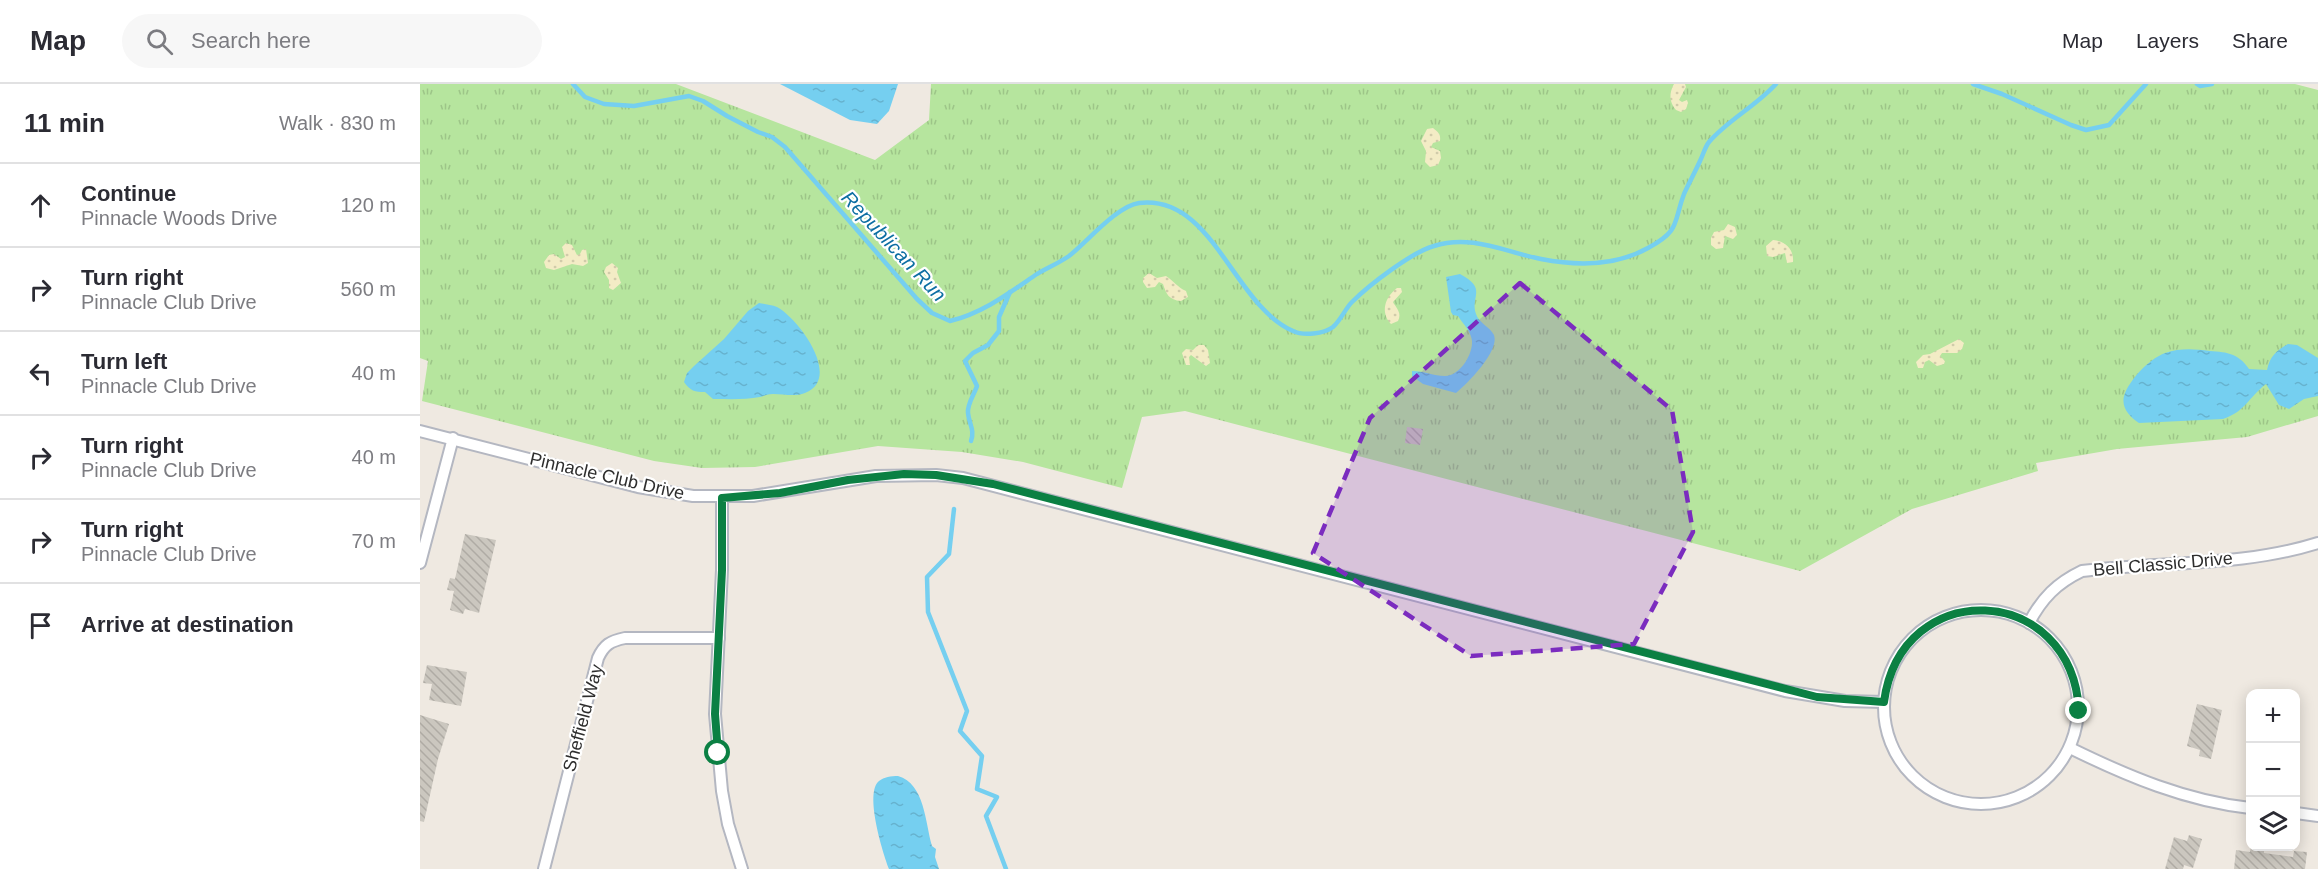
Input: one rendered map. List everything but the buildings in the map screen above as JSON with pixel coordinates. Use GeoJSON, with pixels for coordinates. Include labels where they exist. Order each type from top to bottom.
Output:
{"type":"FeatureCollection","features":[{"type":"Feature","properties":{"kind":"street","name":"Pinnacle Club Drive"},"geometry":{"type":"LineString","coordinates":[[420,431],[638,487],[693,496],[722,498],[780,493],[876,476],[936,475],[963,478],[1785,691],[1826,699],[1884,702]]}},
{"type":"Feature","properties":{"kind":"street"},"geometry":{"type":"LineString","coordinates":[[420,563],[453,438]]}},
{"type":"Feature","properties":{"kind":"street"},"geometry":{"type":"LineString","coordinates":[[722,498],[722,570],[715,714],[728,824],[742,869]]}},
{"type":"Feature","properties":{"kind":"street","name":"Bell Classic Drive"},"geometry":{"type":"LineString","coordinates":[[2029,623],[2037,606],[2049,592],[2063,580],[2082,571],[2236,559],[2300,549],[2318,543]]}},
{"type":"Feature","properties":{"kind":"street"},"geometry":{"type":"LineString","coordinates":[[1980,610],[2011,615],[2029,623],[2056,645],[2074,678],[2079,711],[2070,748],[2052,774],[2026,794],[2009,801],[1990,804],[1971,804],[1951,800],[1919,782],[1899,759],[1886,729],[1884,702],[1890,673],[1897,658],[1911,640],[1930,625],[1962,612],[1980,610]]}},
{"type":"Feature","properties":{"kind":"street","name":"Sheffield Way"},"geometry":{"type":"LineString","coordinates":[[544,869],[598,658],[603,647],[612,640],[625,638],[719,638]]}},
{"type":"Feature","properties":{"kind":"street"},"geometry":{"type":"LineString","coordinates":[[2070,748],[2153,785],[2194,797],[2246,807]]}},
{"type":"Feature","properties":{"kind":"street"},"geometry":{"type":"LineString","coordinates":[[2300,814],[2318,816]]}},
{"type":"Feature","properties":{"kind":"highlighted area"},"geometry":{"type":"Polygon","coordinates":[[[1520,283],[1672,410],[1693,532],[1634,644],[1471,656],[1313,553],[1370,418],[1520,283]]]}},
{"type":"Feature","properties":{"kind":"green space"},"geometry":{"type":"Polygon","coordinates":[[[420,84],[676,84],[875,160],[929,120],[931,84],[2295,84],[2318,90],[2318,416],[2247,437],[2117,449],[2036,463],[2038,471],[1912,509],[1800,571],[1185,411],[1142,417],[1122,488],[1023,462],[962,452],[878,446],[755,467],[702,468],[654,461],[422,401],[428,361],[420,358],[420,84]]]}},
{"type":"Feature","properties":{"kind":"sand"},"geometry":{"type":"Polygon","coordinates":[[[1674,84],[1685,84],[1686,87],[1679,100],[1682,102],[1687,100],[1688,103],[1686,109],[1681,112],[1676,110],[1671,101],[1674,84]]]}},
{"type":"Feature","properties":{"kind":"sand"},"geometry":{"type":"Polygon","coordinates":[[[1433,128],[1439,133],[1440,141],[1433,143],[1431,147],[1440,151],[1441,158],[1438,165],[1430,167],[1425,162],[1426,151],[1421,141],[1427,129],[1433,128]]]}},
{"type":"Feature","properties":{"kind":"sand"},"geometry":{"type":"Polygon","coordinates":[[[1728,224],[1735,227],[1737,235],[1733,239],[1725,236],[1723,248],[1716,249],[1711,245],[1711,238],[1714,232],[1724,230],[1728,224]]]}},
{"type":"Feature","properties":{"kind":"sand"},"geometry":{"type":"Polygon","coordinates":[[[1773,240],[1788,246],[1793,262],[1787,263],[1785,253],[1773,257],[1767,256],[1766,246],[1773,240]]]}},
{"type":"Feature","properties":{"kind":"sand"},"geometry":{"type":"Polygon","coordinates":[[[566,243],[572,245],[577,255],[586,249],[588,263],[583,266],[572,264],[554,270],[546,268],[544,262],[549,255],[554,254],[561,259],[565,257],[562,247],[566,243]]]}},
{"type":"Feature","properties":{"kind":"sand"},"geometry":{"type":"Polygon","coordinates":[[[612,263],[618,268],[621,283],[613,290],[609,288],[609,280],[604,272],[606,267],[612,263]]]}},
{"type":"Feature","properties":{"kind":"sand"},"geometry":{"type":"Polygon","coordinates":[[[1149,273],[1157,278],[1166,276],[1186,291],[1188,297],[1181,301],[1171,298],[1163,284],[1159,282],[1155,287],[1147,288],[1143,278],[1149,273]]]}},
{"type":"Feature","properties":{"kind":"sand"},"geometry":{"type":"Polygon","coordinates":[[[1397,288],[1401,288],[1402,292],[1393,302],[1399,318],[1391,324],[1386,315],[1385,305],[1389,296],[1397,288]]]}},
{"type":"Feature","properties":{"kind":"sand"},"geometry":{"type":"Polygon","coordinates":[[[1959,339],[1964,343],[1962,349],[1957,353],[1942,353],[1940,356],[1945,361],[1944,364],[1937,366],[1929,360],[1925,362],[1923,368],[1918,368],[1916,362],[1923,355],[1930,354],[1959,339]]]}},
{"type":"Feature","properties":{"kind":"sand"},"geometry":{"type":"Polygon","coordinates":[[[1198,345],[1204,345],[1208,350],[1210,363],[1206,366],[1191,355],[1190,365],[1186,365],[1182,353],[1186,349],[1193,350],[1198,345]]]}},
{"type":"Feature","properties":{"kind":"water"},"geometry":{"type":"Polygon","coordinates":[[[780,84],[898,84],[889,111],[877,124],[850,120],[780,84]]]}},
{"type":"Feature","properties":{"kind":"water"},"geometry":{"type":"Polygon","coordinates":[[[1460,274],[1468,279],[1476,289],[1476,314],[1492,332],[1495,342],[1488,358],[1456,393],[1423,384],[1412,376],[1412,371],[1441,376],[1451,375],[1468,358],[1472,346],[1471,337],[1458,316],[1451,312],[1446,277],[1460,274]]]}},
{"type":"Feature","properties":{"kind":"water"},"geometry":{"type":"Polygon","coordinates":[[[759,303],[777,307],[786,313],[805,335],[818,362],[820,375],[816,385],[801,394],[771,394],[736,399],[713,399],[705,392],[688,387],[684,382],[687,373],[724,339],[748,311],[759,303]]]}},
{"type":"Feature","properties":{"kind":"water"},"geometry":{"type":"Polygon","coordinates":[[[2288,344],[2297,345],[2318,358],[2318,396],[2304,399],[2289,409],[2279,405],[2266,384],[2242,408],[2223,419],[2139,423],[2125,408],[2123,400],[2130,383],[2146,365],[2165,353],[2187,349],[2222,352],[2237,357],[2249,369],[2267,370],[2274,354],[2288,344]]]}},
{"type":"Feature","properties":{"kind":"water"},"geometry":{"type":"Polygon","coordinates":[[[898,776],[907,780],[919,795],[932,846],[936,849],[935,857],[939,869],[889,869],[876,824],[873,798],[879,781],[898,776]]]}},
{"type":"Feature","properties":{"kind":"waterway","name":"Republican Run"},"geometry":{"type":"LineString","coordinates":[[573,84],[585,97],[604,104],[634,106],[689,96],[772,137],[785,147],[917,299],[932,313],[950,321],[985,308],[1037,274],[1065,259],[1112,217],[1139,203],[1164,205],[1186,216],[1204,233],[1254,299],[1272,318],[1297,333],[1308,334],[1319,333],[1333,327],[1352,302],[1369,287],[1403,262],[1434,246],[1461,242],[1475,243],[1568,263],[1610,261],[1648,248],[1671,231],[1684,194],[1709,142],[1776,84]]}},
{"type":"Feature","properties":{"kind":"waterway","name":"Republican Run"},"geometry":{"type":"LineString","coordinates":[[1973,84],[2086,130],[2109,125],[2146,84]]}},
{"type":"Feature","properties":{"kind":"waterway","name":"Republican Run"},"geometry":{"type":"LineString","coordinates":[[2197,84],[2200,86],[2212,84]]}},
{"type":"Feature","properties":{"kind":"waterway"},"geometry":{"type":"LineString","coordinates":[[971,441],[972,430],[968,410],[977,386],[965,361],[973,353],[988,345],[999,331],[999,317],[1010,292]]}},
{"type":"Feature","properties":{"kind":"waterway"},"geometry":{"type":"LineString","coordinates":[[954,509],[949,554],[927,577],[928,612],[967,711],[960,731],[982,756],[977,789],[997,797],[986,816],[1006,869]]}},
{"type":"Feature","properties":{"kind":"route"},"geometry":{"type":"LineString","coordinates":[[718,753],[715,714],[722,570],[722,498],[780,493],[848,480],[904,474],[963,478],[993,484],[1785,691],[1845,701],[1884,702],[1886,686],[1897,658],[1917,634],[1930,625],[1962,612],[1980,610],[1998,612],[2029,623],[2056,645],[2074,678],[2079,711]]}}]}
